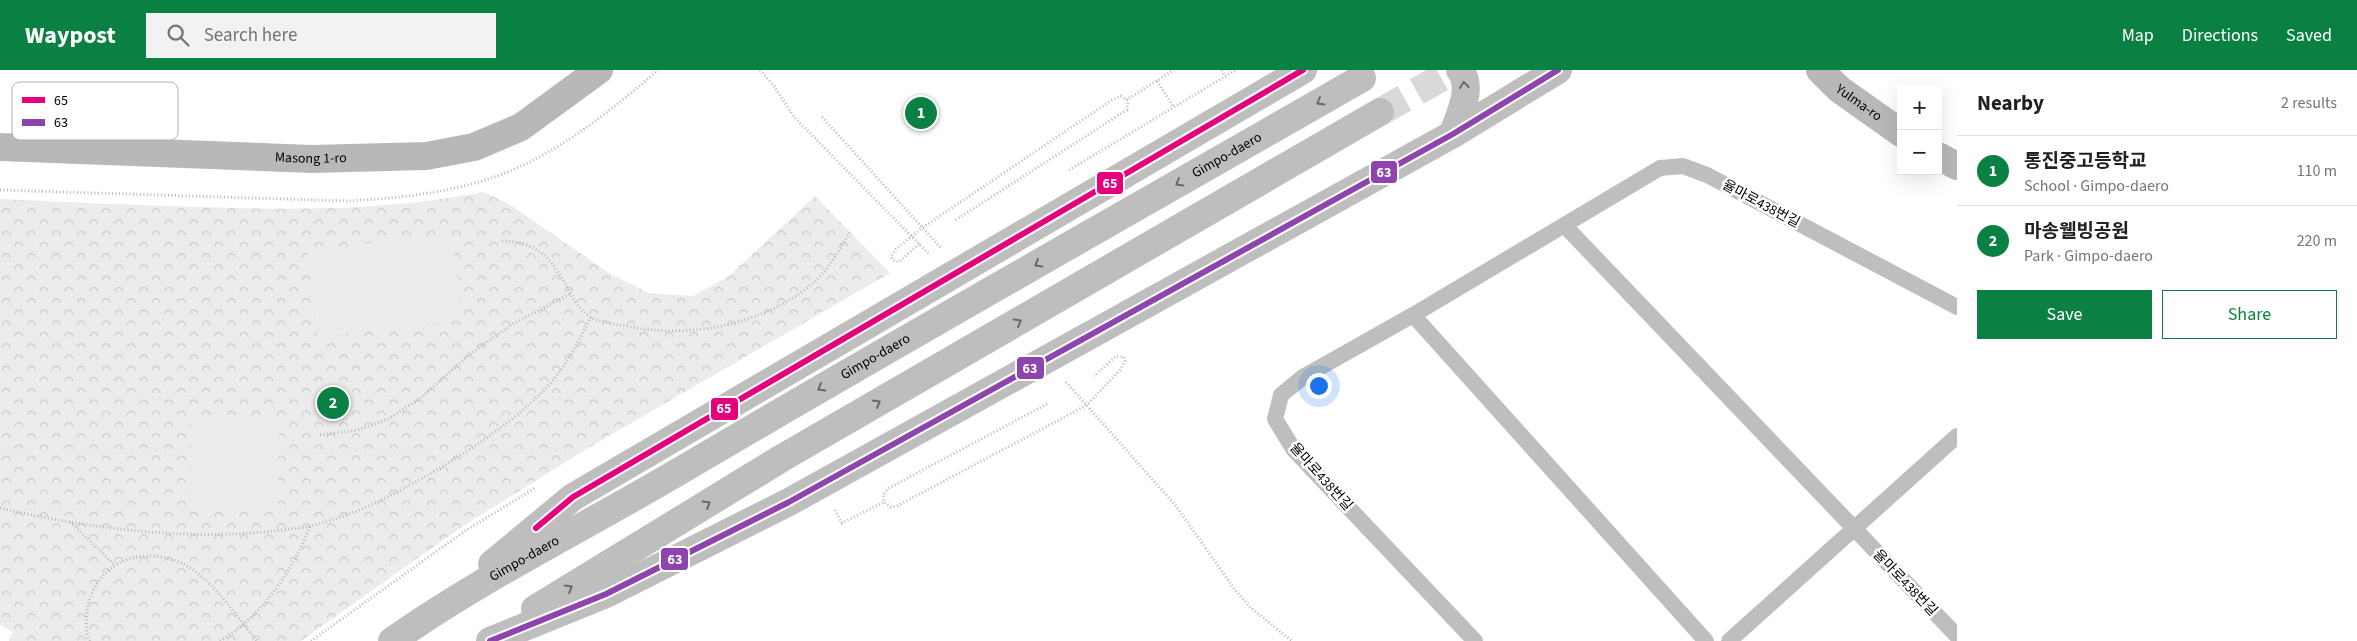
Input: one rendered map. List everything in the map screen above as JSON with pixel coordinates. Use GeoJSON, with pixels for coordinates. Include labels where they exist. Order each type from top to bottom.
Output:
{"type":"FeatureCollection","features":[{"type":"Feature","properties":{"kind":"main road"},"geometry":{"type":"LineString","coordinates":[[440,607],[573,497],[1303,70]]}},
{"type":"Feature","properties":{"kind":"main road"},"geometry":{"type":"LineString","coordinates":[[1453,134],[1466,96],[1463,74],[1460,70]]}},
{"type":"Feature","properties":{"kind":"main road"},"geometry":{"type":"LineString","coordinates":[[490,641],[606,594],[798,497],[1453,134],[1558,70]]}},
{"type":"Feature","properties":{"kind":"main road","name":"Gimpo-daero"},"geometry":{"type":"LineString","coordinates":[[392,641],[440,607],[597,520],[772,416],[1362,78]]}},
{"type":"Feature","properties":{"kind":"main road"},"geometry":{"type":"LineString","coordinates":[[482,641],[782,458],[1380,112]]}},
{"type":"Feature","properties":{"kind":"main road"},"geometry":{"type":"LineString","coordinates":[[546,641],[606,594]]}},
{"type":"Feature","properties":{"kind":"street","name":"Masong 1-ro"},"geometry":{"type":"LineString","coordinates":[[0,147],[312,159],[426,156],[474,147],[521,127],[599,70]]}},
{"type":"Feature","properties":{"kind":"street","name":"Yulma-ro"},"geometry":{"type":"LineString","coordinates":[[1820,70],[1839,89],[1897,130]]}},
{"type":"Feature","properties":{"kind":"street"},"geometry":{"type":"LineString","coordinates":[[1942,158],[1957,166]]}},
{"type":"Feature","properties":{"kind":"lane","name":"율마로438번길"},"geometry":{"type":"LineString","coordinates":[[1475,641],[1294,450],[1275,419],[1281,395],[1303,377],[1413,315],[1660,168],[1684,166],[1707,175],[1957,307]]}},
{"type":"Feature","properties":{"kind":"lane","name":"율마로438번길"},"geometry":{"type":"LineString","coordinates":[[1564,224],[1957,636]]}},
{"type":"Feature","properties":{"kind":"lane"},"geometry":{"type":"LineString","coordinates":[[1413,315],[1706,641]]}},
{"type":"Feature","properties":{"kind":"lane"},"geometry":{"type":"LineString","coordinates":[[1729,641],[1957,436]]}},
{"type":"Feature","properties":{"kind":"path"},"geometry":{"type":"LineString","coordinates":[[760,70],[774,86],[794,118],[930,255]]}},
{"type":"Feature","properties":{"kind":"path"},"geometry":{"type":"LineString","coordinates":[[1126,100],[1174,70]]}},
{"type":"Feature","properties":{"kind":"path"},"geometry":{"type":"LineString","coordinates":[[1222,70],[1226,76]]}},
{"type":"Feature","properties":{"kind":"path"},"geometry":{"type":"LineString","coordinates":[[1157,81],[1173,106],[1236,70]]}},
{"type":"Feature","properties":{"kind":"path"},"geometry":{"type":"LineString","coordinates":[[919,244],[899,262],[893,260],[892,253],[922,228],[1112,100],[1121,96],[1126,100],[1127,110],[954,221]]}},
{"type":"Feature","properties":{"kind":"path"},"geometry":{"type":"LineString","coordinates":[[502,241],[522,242],[539,250],[564,282],[573,301],[591,317],[635,328],[669,331],[714,328],[740,321],[777,306],[812,284],[834,259],[850,232]]}},
{"type":"Feature","properties":{"kind":"path"},"geometry":{"type":"LineString","coordinates":[[320,435],[358,430],[388,419],[422,397],[470,354],[513,324],[570,294]]}},
{"type":"Feature","properties":{"kind":"path"},"geometry":{"type":"LineString","coordinates":[[0,508],[69,521],[194,535],[235,535],[310,526],[368,507],[410,486],[460,456],[512,418],[554,379],[573,352],[591,317]]}},
{"type":"Feature","properties":{"kind":"path"},"geometry":{"type":"LineString","coordinates":[[1047,404],[889,488],[883,495],[884,502],[892,507],[902,504],[1087,405],[1120,370],[1125,361],[1124,357],[1116,356],[1094,376]]}},
{"type":"Feature","properties":{"kind":"path"},"geometry":{"type":"LineString","coordinates":[[834,509],[842,522],[884,502]]}},
{"type":"Feature","properties":{"kind":"path"},"geometry":{"type":"LineString","coordinates":[[1176,506],[1235,590],[1251,608],[1292,641]]}},
{"type":"Feature","properties":{"kind":"path"},"geometry":{"type":"LineString","coordinates":[[69,521],[115,565]]}},
{"type":"Feature","properties":{"kind":"path"},"geometry":{"type":"LineString","coordinates":[[220,641],[232,634],[258,611],[275,590],[300,552],[310,526]]}},
{"type":"Feature","properties":{"kind":"path"},"geometry":{"type":"LineString","coordinates":[[90,641],[87,637],[87,614],[90,594],[101,575],[115,565],[139,557],[159,555],[181,563],[204,578],[257,641]]}},
{"type":"Feature","properties":{"kind":"green space"},"geometry":{"type":"Polygon","coordinates":[[[483,192],[509,204],[609,273],[649,293],[693,296],[729,276],[815,196],[890,273],[595,444],[463,526],[301,641],[9,641],[13,632],[0,625],[0,199],[197,207],[305,209],[412,203],[483,192]]]}},
{"type":"Feature","properties":{"kind":"green space"},"geometry":{"type":"Polygon","coordinates":[[[451,233],[462,320],[318,338],[307,251],[451,233]]]}},
{"type":"Feature","properties":{"kind":"green space"},"geometry":{"type":"Polygon","coordinates":[[[191,418],[279,418],[278,506],[190,505],[191,418]]]}},
{"type":"Feature","properties":{"kind":"tunnel"},"geometry":{"type":"LineString","coordinates":[[1380,112],[1455,70]]}},
{"type":"Feature","properties":{"kind":"transit line","name":"65"},"geometry":{"type":"LineString","coordinates":[[536,528],[573,497],[1303,70]]}},
{"type":"Feature","properties":{"kind":"transit line","name":"63"},"geometry":{"type":"LineString","coordinates":[[490,641],[606,594],[789,502],[1453,134],[1558,70]]}},
{"type":"Feature","properties":{"kind":"place","name":"통진중고등학교"},"geometry":{"type":"Point","coordinates":[921,113]}},
{"type":"Feature","properties":{"kind":"place","name":"마송웰빙공원"},"geometry":{"type":"Point","coordinates":[333,403]}}]}
